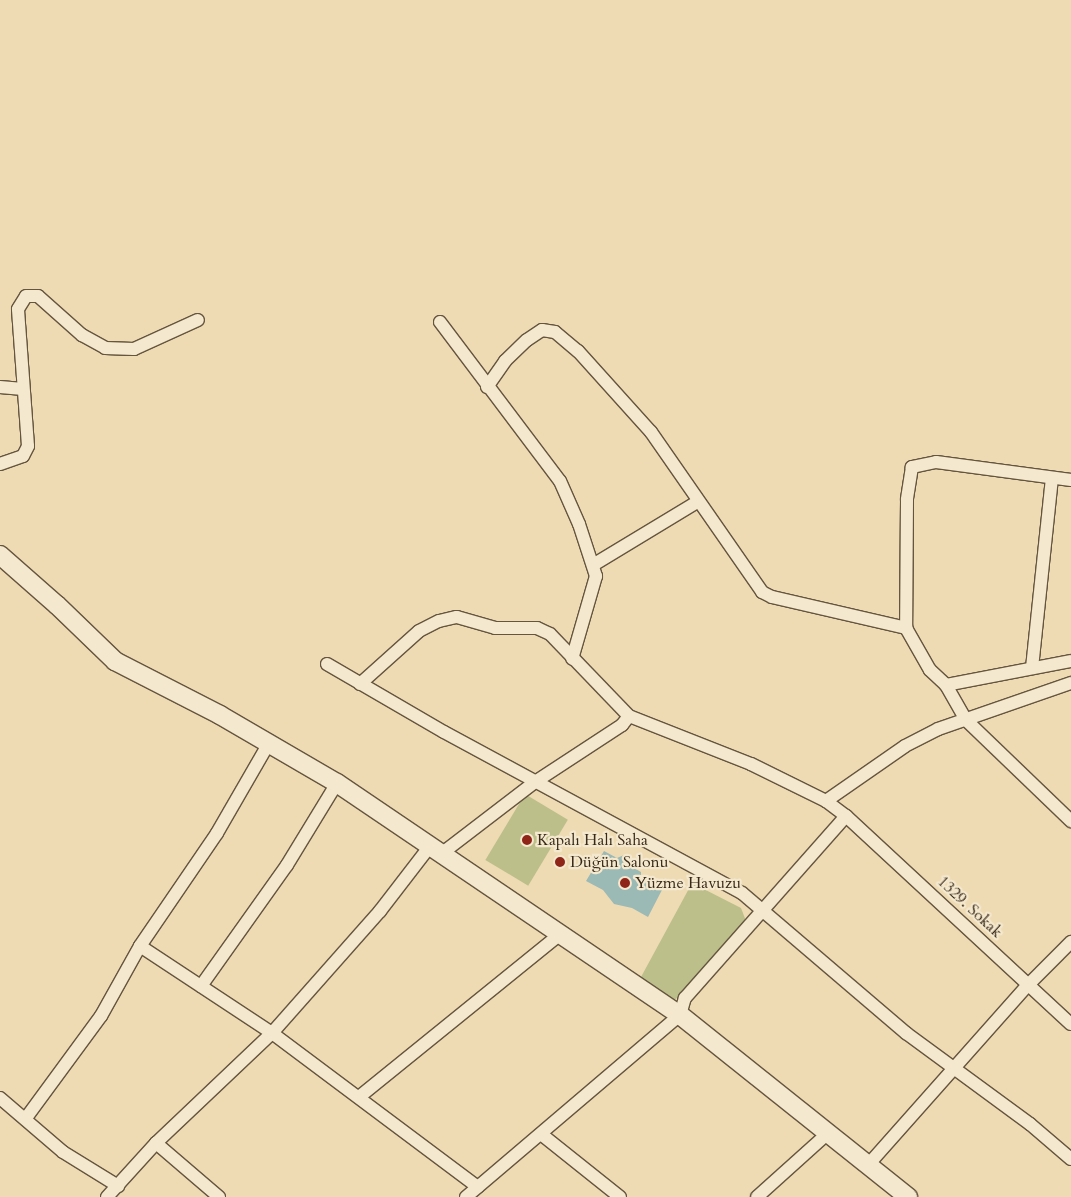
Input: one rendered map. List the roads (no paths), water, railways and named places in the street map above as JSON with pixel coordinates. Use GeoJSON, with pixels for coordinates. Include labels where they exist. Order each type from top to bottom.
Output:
{"type":"FeatureCollection","features":[{"type":"Feature","properties":{"kind":"street"},"geometry":{"type":"LineString","coordinates":[[0,464],[23,456],[28,446],[18,309],[26,296],[38,296],[82,335],[105,348],[134,349],[198,320]]}},
{"type":"Feature","properties":{"kind":"street"},"geometry":{"type":"LineString","coordinates":[[440,322],[487,387],[560,481],[593,565],[596,576],[591,602],[572,659]]}},
{"type":"Feature","properties":{"kind":"street"},"geometry":{"type":"LineString","coordinates":[[487,387],[505,361],[527,340],[542,330],[555,332],[578,351],[651,432],[697,502],[762,592],[772,597],[906,628]]}},
{"type":"Feature","properties":{"kind":"street"},"geometry":{"type":"LineString","coordinates":[[0,387],[23,389]]}},
{"type":"Feature","properties":{"kind":"street"},"geometry":{"type":"LineString","coordinates":[[1071,480],[936,462],[912,467],[907,500],[906,628],[930,670],[946,685],[966,720],[1071,820]]}},
{"type":"Feature","properties":{"kind":"street"},"geometry":{"type":"LineString","coordinates":[[1032,668],[1052,478]]}},
{"type":"Feature","properties":{"kind":"street"},"geometry":{"type":"LineString","coordinates":[[593,565],[697,502]]}},
{"type":"Feature","properties":{"kind":"street"},"geometry":{"type":"LineString","coordinates":[[0,555],[57,604],[114,661],[269,743],[337,783],[680,1015],[908,1197]]}},
{"type":"Feature","properties":{"kind":"street"},"geometry":{"type":"LineString","coordinates":[[107,1197],[156,1143],[272,1033],[436,850],[622,725],[629,716],[572,659],[550,634],[537,628],[495,628],[457,617],[439,620],[419,630],[360,684]]}},
{"type":"Feature","properties":{"kind":"street"},"geometry":{"type":"LineString","coordinates":[[946,685],[1071,661]]}},
{"type":"Feature","properties":{"kind":"street"},"geometry":{"type":"LineString","coordinates":[[327,664],[535,782],[742,893],[906,1033],[1030,1124],[1071,1159]]}},
{"type":"Feature","properties":{"kind":"street"},"geometry":{"type":"LineString","coordinates":[[826,801],[905,746],[938,729],[1071,683]]}},
{"type":"Feature","properties":{"kind":"street","name":"1329. Sokak"},"geometry":{"type":"LineString","coordinates":[[629,716],[751,764],[826,801],[846,816],[1071,1024]]}},
{"type":"Feature","properties":{"kind":"street"},"geometry":{"type":"LineString","coordinates":[[26,1118],[101,1016],[140,946],[217,833],[269,743]]}},
{"type":"Feature","properties":{"kind":"street"},"geometry":{"type":"LineString","coordinates":[[201,986],[287,866],[337,783]]}},
{"type":"Feature","properties":{"kind":"street"},"geometry":{"type":"LineString","coordinates":[[466,1197],[680,1015],[685,998],[846,816]]}},
{"type":"Feature","properties":{"kind":"street"},"geometry":{"type":"LineString","coordinates":[[359,1097],[560,934]]}},
{"type":"Feature","properties":{"kind":"street"},"geometry":{"type":"LineString","coordinates":[[868,1166],[1028,985],[1071,942]]}},
{"type":"Feature","properties":{"kind":"street"},"geometry":{"type":"LineString","coordinates":[[140,946],[272,1033],[478,1187]]}},
{"type":"Feature","properties":{"kind":"street"},"geometry":{"type":"LineString","coordinates":[[0,1098],[26,1118],[63,1152],[118,1186]]}},
{"type":"Feature","properties":{"kind":"street"},"geometry":{"type":"LineString","coordinates":[[541,1134],[620,1197]]}},
{"type":"Feature","properties":{"kind":"street"},"geometry":{"type":"LineString","coordinates":[[757,1197],[827,1134]]}},
{"type":"Feature","properties":{"kind":"street"},"geometry":{"type":"LineString","coordinates":[[156,1143],[219,1197]]}},
{"type":"Feature","properties":{"kind":"water","name":"Yüzme Havuzu"},"geometry":{"type":"Polygon","coordinates":[[[604,851],[617,858],[624,855],[625,863],[641,872],[641,879],[650,878],[664,886],[648,917],[632,908],[614,904],[603,890],[586,881],[604,851]]]}},
{"type":"Feature","properties":{"kind":"place","name":"Kapalı Halı Saha"},"geometry":{"type":"Point","coordinates":[527,840]}},
{"type":"Feature","properties":{"kind":"place","name":"Düğün Salonu"},"geometry":{"type":"Point","coordinates":[560,862]}},
{"type":"Feature","properties":{"kind":"place","name":"Yüzme Havuzu"},"geometry":{"type":"Point","coordinates":[625,883]}}]}
